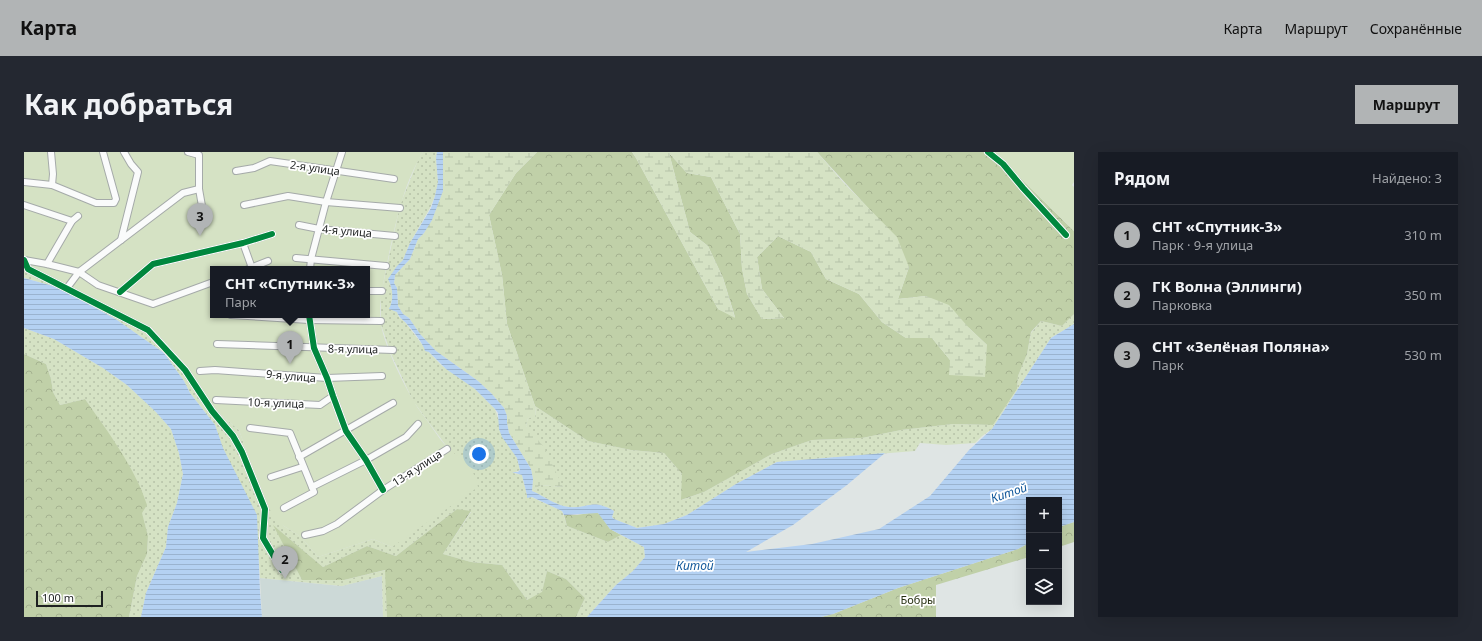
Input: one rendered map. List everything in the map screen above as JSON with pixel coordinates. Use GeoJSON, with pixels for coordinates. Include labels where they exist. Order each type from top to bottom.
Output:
{"type":"FeatureCollection","features":[{"type":"Feature","properties":{"kind":"street"},"geometry":{"type":"LineString","coordinates":[[51,152],[53,174],[52,185]]}},
{"type":"Feature","properties":{"kind":"street"},"geometry":{"type":"LineString","coordinates":[[24,182],[52,185],[96,203],[114,203],[116,200],[103,152]]}},
{"type":"Feature","properties":{"kind":"street"},"geometry":{"type":"LineString","coordinates":[[121,240],[138,172],[124,152]]}},
{"type":"Feature","properties":{"kind":"street"},"geometry":{"type":"LineString","coordinates":[[188,152],[199,155],[200,189],[205,223]]}},
{"type":"Feature","properties":{"kind":"street"},"geometry":{"type":"LineString","coordinates":[[310,266],[326,202],[342,152]]}},
{"type":"Feature","properties":{"kind":"street"},"geometry":{"type":"LineString","coordinates":[[988,152],[1003,164],[1066,235]]}},
{"type":"Feature","properties":{"kind":"street","name":"2-я улица"},"geometry":{"type":"LineString","coordinates":[[236,171],[254,168],[270,162],[394,179]]}},
{"type":"Feature","properties":{"kind":"street"},"geometry":{"type":"LineString","coordinates":[[66,288],[79,272],[183,192],[200,189]]}},
{"type":"Feature","properties":{"kind":"street"},"geometry":{"type":"LineString","coordinates":[[244,204],[288,196],[326,202],[400,208]]}},
{"type":"Feature","properties":{"kind":"street"},"geometry":{"type":"LineString","coordinates":[[24,205],[72,221]]}},
{"type":"Feature","properties":{"kind":"street"},"geometry":{"type":"LineString","coordinates":[[47,264],[72,221],[78,216]]}},
{"type":"Feature","properties":{"kind":"street","name":"4-я улица"},"geometry":{"type":"LineString","coordinates":[[299,225],[319,229],[395,236]]}},
{"type":"Feature","properties":{"kind":"street"},"geometry":{"type":"LineString","coordinates":[[120,292],[153,264],[243,243],[272,234]]}},
{"type":"Feature","properties":{"kind":"street"},"geometry":{"type":"LineString","coordinates":[[243,243],[249,266]]}},
{"type":"Feature","properties":{"kind":"street"},"geometry":{"type":"LineString","coordinates":[[296,258],[386,266]]}},
{"type":"Feature","properties":{"kind":"street"},"geometry":{"type":"LineString","coordinates":[[24,261],[47,264],[79,272],[98,285],[153,304],[210,283]]}},
{"type":"Feature","properties":{"kind":"street"},"geometry":{"type":"LineString","coordinates":[[24,261],[28,269],[148,330],[185,370],[212,411],[233,436],[242,452],[265,509],[263,538],[282,570]]}},
{"type":"Feature","properties":{"kind":"street"},"geometry":{"type":"LineString","coordinates":[[255,266],[268,261]]}},
{"type":"Feature","properties":{"kind":"street"},"geometry":{"type":"LineString","coordinates":[[370,291],[382,291]]}},
{"type":"Feature","properties":{"kind":"street"},"geometry":{"type":"LineString","coordinates":[[309,318],[314,348],[327,378],[346,431],[366,460],[383,490]]}},
{"type":"Feature","properties":{"kind":"street"},"geometry":{"type":"LineString","coordinates":[[327,318],[381,321]]}},
{"type":"Feature","properties":{"kind":"street","name":"8-я улица"},"geometry":{"type":"LineString","coordinates":[[217,344],[393,350]]}},
{"type":"Feature","properties":{"kind":"street","name":"9-я улица"},"geometry":{"type":"LineString","coordinates":[[200,371],[215,370],[327,378],[382,376]]}},
{"type":"Feature","properties":{"kind":"street","name":"10-я улица"},"geometry":{"type":"LineString","coordinates":[[216,400],[320,405],[333,396]]}},
{"type":"Feature","properties":{"kind":"street"},"geometry":{"type":"LineString","coordinates":[[299,457],[393,404]]}},
{"type":"Feature","properties":{"kind":"street"},"geometry":{"type":"LineString","coordinates":[[312,487],[366,460],[406,437],[418,424]]}},
{"type":"Feature","properties":{"kind":"street"},"geometry":{"type":"LineString","coordinates":[[250,428],[290,433],[302,467],[314,492],[284,508]]}},
{"type":"Feature","properties":{"kind":"street","name":"13-я улица"},"geometry":{"type":"LineString","coordinates":[[305,535],[323,532],[337,524],[383,490],[447,449]]}},
{"type":"Feature","properties":{"kind":"street"},"geometry":{"type":"LineString","coordinates":[[271,477],[302,467]]}},
{"type":"Feature","properties":{"kind":"shaded area"},"geometry":{"type":"Polygon","coordinates":[[[382,576],[383,617],[262,617],[260,578],[341,586],[382,576]]]}},
{"type":"Feature","properties":{"kind":"green space"},"geometry":{"type":"Polygon","coordinates":[[[24,152],[423,152],[410,177],[397,218],[382,292],[380,308],[381,325],[383,335],[392,357],[403,382],[415,403],[447,447],[467,464],[473,472],[478,487],[392,547],[373,539],[318,557],[301,537],[284,526],[272,514],[259,487],[239,430],[214,409],[192,374],[151,327],[66,288],[31,267],[24,258],[24,152]]]}},
{"type":"Feature","properties":{"kind":"green space"},"geometry":{"type":"Polygon","coordinates":[[[423,152],[437,152],[438,182],[435,196],[430,208],[410,243],[403,260],[389,280],[393,295],[391,304],[393,310],[397,312],[399,317],[405,322],[424,347],[441,365],[475,389],[495,409],[499,421],[499,429],[517,458],[520,470],[513,473],[522,475],[527,495],[562,511],[567,526],[608,542],[621,535],[644,547],[645,557],[633,571],[616,585],[587,617],[576,617],[585,598],[566,579],[547,571],[542,593],[527,600],[502,565],[471,562],[443,554],[471,512],[457,509],[396,556],[367,546],[323,567],[274,526],[302,580],[344,580],[386,570],[387,617],[383,617],[382,576],[342,586],[260,578],[259,560],[215,425],[190,393],[184,381],[164,353],[117,320],[60,288],[24,278],[24,258],[66,288],[151,327],[192,374],[214,409],[239,430],[259,487],[284,526],[301,537],[318,557],[373,539],[392,547],[447,447],[413,401],[391,354],[381,325],[381,294],[400,205],[418,160],[423,152]]]}},
{"type":"Feature","properties":{"kind":"green space"},"geometry":{"type":"Polygon","coordinates":[[[443,152],[537,152],[516,173],[489,215],[502,275],[507,324],[535,406],[536,417],[528,418],[526,426],[544,447],[563,487],[541,485],[532,491],[533,479],[531,469],[509,433],[507,416],[504,408],[478,381],[436,351],[420,334],[409,318],[403,314],[398,306],[397,288],[394,283],[395,275],[410,259],[418,239],[424,233],[443,191],[443,152]]]}},
{"type":"Feature","properties":{"kind":"green space"},"geometry":{"type":"Polygon","coordinates":[[[537,152],[632,152],[718,309],[735,317],[723,278],[708,246],[690,232],[669,153],[687,173],[711,177],[740,234],[742,268],[747,294],[762,319],[784,318],[762,289],[757,257],[778,236],[811,252],[826,279],[859,294],[882,322],[906,338],[932,338],[950,360],[987,345],[969,328],[926,296],[898,299],[909,267],[869,209],[817,152],[991,152],[1004,162],[1074,231],[1074,314],[1062,326],[1041,321],[1031,332],[1027,354],[1018,376],[1017,389],[993,425],[953,424],[901,430],[862,438],[812,440],[772,454],[704,492],[681,500],[682,474],[664,453],[631,450],[588,441],[535,406],[507,324],[502,275],[489,215],[516,173],[537,152]]]}},
{"type":"Feature","properties":{"kind":"green space"},"geometry":{"type":"Polygon","coordinates":[[[632,152],[817,152],[843,182],[897,237],[909,267],[898,299],[926,296],[949,305],[969,328],[987,345],[985,377],[949,375],[950,360],[932,338],[906,338],[882,322],[859,294],[826,279],[811,252],[778,236],[757,257],[762,289],[784,318],[762,319],[747,294],[742,268],[740,234],[711,177],[687,173],[669,153],[690,232],[708,246],[723,278],[735,318],[718,309],[632,152]]]}},
{"type":"Feature","properties":{"kind":"green space"},"geometry":{"type":"Polygon","coordinates":[[[991,152],[1074,152],[1074,182],[1072,185],[1074,187],[1074,231],[1004,162],[991,152]]]}},
{"type":"Feature","properties":{"kind":"green space"},"geometry":{"type":"Polygon","coordinates":[[[1074,314],[1074,324],[1051,338],[992,429],[975,443],[946,445],[920,443],[915,451],[777,462],[736,484],[687,515],[664,524],[637,528],[614,519],[612,517],[614,511],[606,507],[600,505],[576,507],[564,506],[532,491],[541,485],[563,487],[526,426],[528,418],[536,416],[535,406],[588,441],[631,450],[664,453],[682,474],[682,500],[704,492],[772,454],[812,440],[862,438],[901,430],[953,424],[993,425],[1017,389],[1018,376],[1027,354],[1031,333],[1041,321],[1062,326],[1074,314]]]}},
{"type":"Feature","properties":{"kind":"green space"},"geometry":{"type":"Polygon","coordinates":[[[24,328],[54,339],[103,368],[127,385],[156,412],[171,429],[179,453],[183,474],[177,503],[168,527],[166,547],[146,593],[141,617],[129,617],[137,576],[147,554],[148,536],[128,464],[85,399],[60,405],[53,392],[51,379],[46,364],[24,354],[24,328]]]}},
{"type":"Feature","properties":{"kind":"green space"},"geometry":{"type":"Polygon","coordinates":[[[24,354],[46,364],[51,379],[53,392],[60,405],[85,399],[120,450],[142,491],[147,505],[142,513],[148,536],[147,554],[137,576],[129,617],[24,617],[24,354]]]}},
{"type":"Feature","properties":{"kind":"green space"},"geometry":{"type":"Polygon","coordinates":[[[457,509],[471,511],[443,554],[471,562],[502,565],[527,600],[542,592],[547,571],[566,579],[585,598],[576,617],[387,617],[385,570],[344,580],[302,580],[273,525],[323,567],[367,546],[396,556],[457,509]]]}},
{"type":"Feature","properties":{"kind":"green space"},"geometry":{"type":"Polygon","coordinates":[[[595,512],[600,514],[610,529],[621,535],[608,542],[567,526],[564,515],[577,515],[595,512]]]}},
{"type":"Feature","properties":{"kind":"green space"},"geometry":{"type":"Polygon","coordinates":[[[1074,522],[1074,542],[1062,546],[1062,533],[1062,526],[1074,522]]]}},
{"type":"Feature","properties":{"kind":"green space","name":"Бобры"},"geometry":{"type":"Polygon","coordinates":[[[1026,545],[1026,558],[936,585],[936,617],[821,617],[833,614],[898,588],[1018,549],[1026,545]]]}},
{"type":"Feature","properties":{"kind":"water","name":"Китой"},"geometry":{"type":"Polygon","coordinates":[[[437,152],[443,152],[443,191],[432,220],[424,233],[418,239],[410,259],[395,275],[394,283],[397,288],[398,306],[403,314],[409,318],[420,334],[436,351],[478,381],[504,408],[507,416],[509,433],[531,469],[533,479],[532,491],[564,506],[576,507],[600,505],[606,507],[614,511],[612,517],[614,519],[637,528],[664,524],[687,515],[736,484],[777,462],[885,453],[847,485],[793,525],[746,552],[812,544],[879,529],[930,496],[969,450],[992,429],[1051,338],[1074,324],[1074,522],[1062,526],[1062,497],[1026,497],[1026,545],[1018,549],[898,588],[833,614],[821,617],[587,617],[616,585],[633,571],[645,557],[644,547],[610,529],[598,513],[564,515],[562,511],[532,497],[527,498],[522,475],[512,472],[518,472],[520,470],[517,458],[502,437],[499,429],[498,413],[475,389],[446,369],[429,352],[425,351],[422,344],[397,312],[389,309],[392,301],[392,294],[388,279],[403,260],[410,243],[431,208],[435,196],[438,182],[437,152]]]}},
{"type":"Feature","properties":{"kind":"water"},"geometry":{"type":"Polygon","coordinates":[[[24,278],[60,288],[117,320],[164,353],[184,381],[190,393],[215,425],[223,448],[257,515],[262,617],[141,617],[146,593],[166,547],[168,527],[177,503],[183,474],[179,453],[171,429],[156,412],[127,385],[103,368],[54,339],[24,328],[24,278]]]}},
{"type":"Feature","properties":{"kind":"cycle path"},"geometry":{"type":"LineString","coordinates":[[988,152],[1003,164],[1066,235]]}},
{"type":"Feature","properties":{"kind":"cycle path"},"geometry":{"type":"LineString","coordinates":[[120,292],[153,264],[243,243],[272,234]]}},
{"type":"Feature","properties":{"kind":"cycle path"},"geometry":{"type":"LineString","coordinates":[[24,260],[28,269],[148,330],[185,370],[212,411],[233,436],[242,452],[265,509],[263,538],[282,570]]}},
{"type":"Feature","properties":{"kind":"cycle path"},"geometry":{"type":"LineString","coordinates":[[309,318],[314,348],[327,378],[346,431],[366,460],[383,490]]}},
{"type":"Feature","properties":{"kind":"place","name":"СНТ «Зелёная Поляна»"},"geometry":{"type":"Point","coordinates":[200,236]}},
{"type":"Feature","properties":{"kind":"place","name":"СНТ «Спутник-3»"},"geometry":{"type":"Point","coordinates":[290,364]}},
{"type":"Feature","properties":{"kind":"place","name":"ГК Волна (Эллинги)"},"geometry":{"type":"Point","coordinates":[285,579]}}]}
